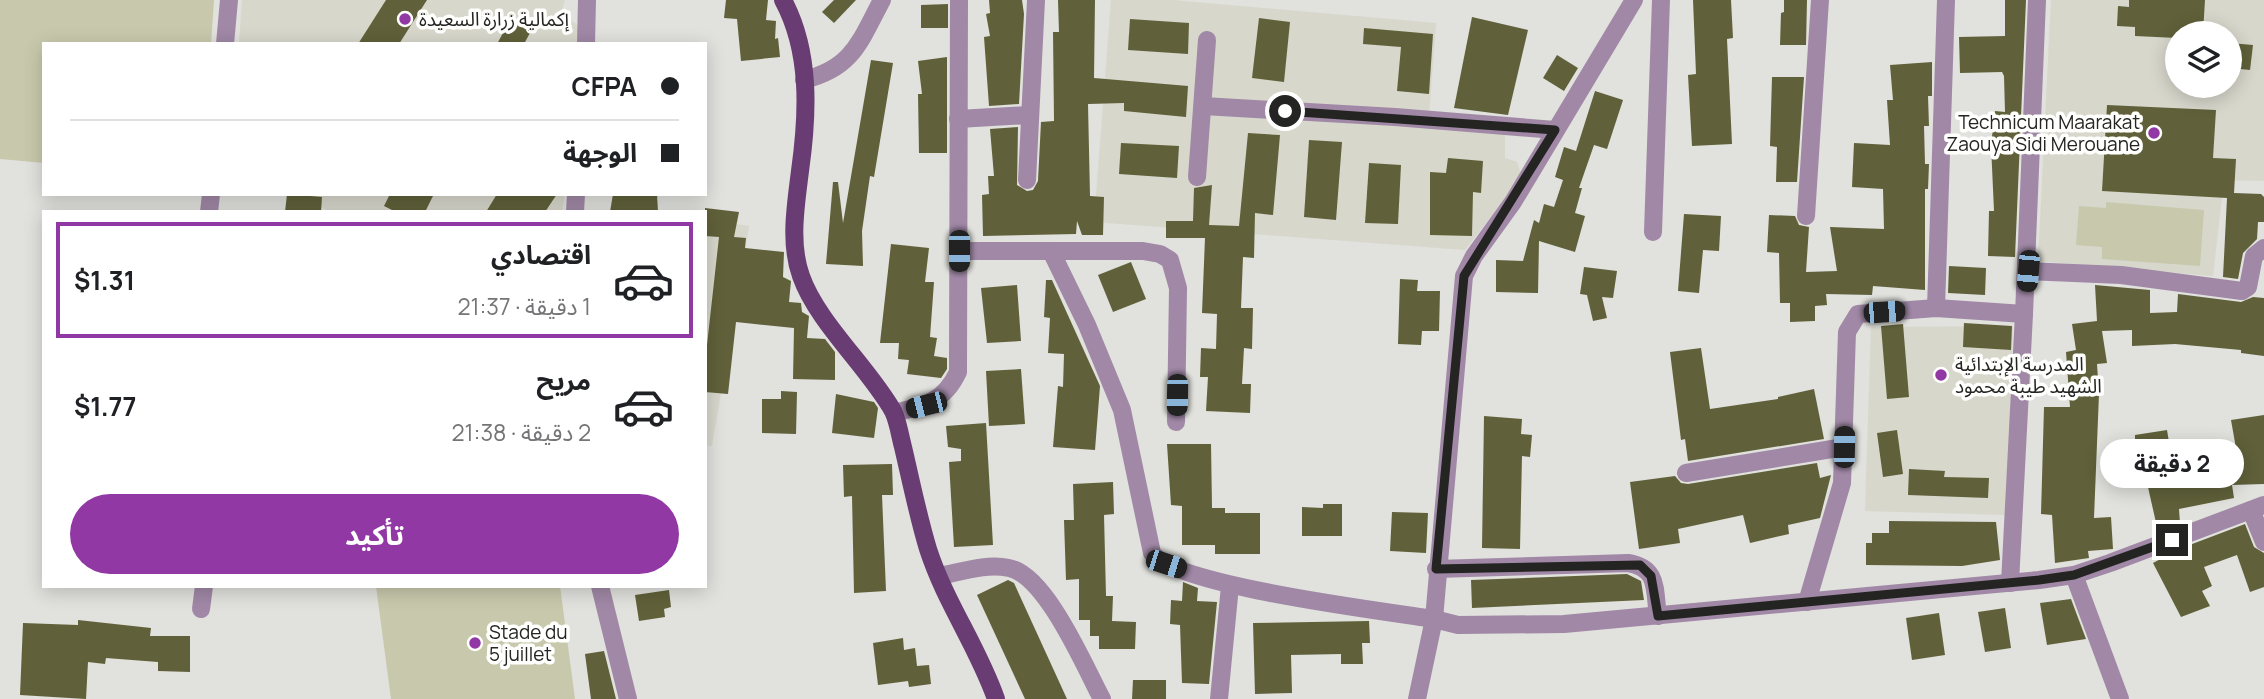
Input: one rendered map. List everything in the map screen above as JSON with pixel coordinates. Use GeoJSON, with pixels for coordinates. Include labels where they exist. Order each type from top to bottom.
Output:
{"type":"FeatureCollection","features":[{"type":"Feature","properties":{"kind":"main road"},"geometry":{"type":"LineString","coordinates":[[783,0],[793,19],[804,80],[805,136],[796,208],[795,247],[800,275],[811,299],[894,413],[929,551],[996,699]]}},
{"type":"Feature","properties":{"kind":"street"},"geometry":{"type":"LineString","coordinates":[[225,42],[229,0]]}},
{"type":"Feature","properties":{"kind":"street"},"geometry":{"type":"LineString","coordinates":[[586,42],[587,0]]}},
{"type":"Feature","properties":{"kind":"street"},"geometry":{"type":"LineString","coordinates":[[804,80],[838,68],[858,45],[883,0]]}},
{"type":"Feature","properties":{"kind":"street"},"geometry":{"type":"LineString","coordinates":[[894,413],[942,398],[958,372],[959,0]]}},
{"type":"Feature","properties":{"kind":"street"},"geometry":{"type":"LineString","coordinates":[[1027,180],[1028,115],[1036,0]]}},
{"type":"Feature","properties":{"kind":"street"},"geometry":{"type":"LineString","coordinates":[[1417,699],[1434,619],[1436,569],[1464,276],[1634,0]]}},
{"type":"Feature","properties":{"kind":"street"},"geometry":{"type":"LineString","coordinates":[[1653,232],[1661,0]]}},
{"type":"Feature","properties":{"kind":"street"},"geometry":{"type":"LineString","coordinates":[[1806,216],[1820,0]]}},
{"type":"Feature","properties":{"kind":"street"},"geometry":{"type":"LineString","coordinates":[[1936,308],[1947,0]]}},
{"type":"Feature","properties":{"kind":"street"},"geometry":{"type":"LineString","coordinates":[[2010,583],[2028,271],[2037,0]]}},
{"type":"Feature","properties":{"kind":"street"},"geometry":{"type":"LineString","coordinates":[[1197,177],[1207,40]]}},
{"type":"Feature","properties":{"kind":"street"},"geometry":{"type":"LineString","coordinates":[[1203,106],[1555,130]]}},
{"type":"Feature","properties":{"kind":"street"},"geometry":{"type":"LineString","coordinates":[[958,119],[1028,115]]}},
{"type":"Feature","properties":{"kind":"street"},"geometry":{"type":"LineString","coordinates":[[2028,271],[2121,275],[2242,291],[2248,287],[2254,256],[2264,248]]}},
{"type":"Feature","properties":{"kind":"street"},"geometry":{"type":"LineString","coordinates":[[959,251],[1143,251],[1160,254],[1170,260],[1178,288],[1176,422]]}},
{"type":"Feature","properties":{"kind":"street"},"geometry":{"type":"LineString","coordinates":[[1051,251],[1087,325],[1122,410],[1152,553],[1166,564],[1230,586],[1458,625],[1564,624],[2074,575],[2257,507],[2264,541]]}},
{"type":"Feature","properties":{"kind":"street"},"geometry":{"type":"LineString","coordinates":[[1807,602],[1842,483],[1847,332],[1851,322],[1858,314],[1936,308],[2024,313]]}},
{"type":"Feature","properties":{"kind":"street"},"geometry":{"type":"LineString","coordinates":[[1686,473],[1844,447]]}},
{"type":"Feature","properties":{"kind":"street"},"geometry":{"type":"LineString","coordinates":[[1436,569],[1640,565],[1651,576],[1658,616]]}},
{"type":"Feature","properties":{"kind":"street"},"geometry":{"type":"LineString","coordinates":[[939,576],[983,567],[1009,568],[1023,573],[1057,616],[1102,699]]}},
{"type":"Feature","properties":{"kind":"street"},"geometry":{"type":"LineString","coordinates":[[2074,575],[2120,699]]}},
{"type":"Feature","properties":{"kind":"street"},"geometry":{"type":"LineString","coordinates":[[1219,699],[1230,586]]}},
{"type":"Feature","properties":{"kind":"street"},"geometry":{"type":"LineString","coordinates":[[201,609],[204,588]]}},
{"type":"Feature","properties":{"kind":"street"},"geometry":{"type":"LineString","coordinates":[[600,588],[628,699]]}},
{"type":"Feature","properties":{"kind":"shaded area","name":"إكمالية زرارة السعيدة"},"geometry":{"type":"Polygon","coordinates":[[[242,0],[565,0],[561,13],[579,26],[578,42],[239,42],[242,0]]]}},
{"type":"Feature","properties":{"kind":"shaded area"},"geometry":{"type":"Polygon","coordinates":[[[1111,0],[1172,0],[1436,23],[1429,117],[1505,125],[1505,158],[1517,162],[1522,177],[1465,250],[1094,222],[1111,0]]]}},
{"type":"Feature","properties":{"kind":"shaded area","name":"Technicum Maarakat Zaouya Sidi Merouane"},"geometry":{"type":"Polygon","coordinates":[[[2051,0],[2264,0],[2264,181],[2224,180],[2213,276],[2038,261],[2051,0]]]}},
{"type":"Feature","properties":{"kind":"shaded area"},"geometry":{"type":"Polygon","coordinates":[[[296,196],[565,196],[562,210],[327,210],[296,196]]]}},
{"type":"Feature","properties":{"kind":"shaded area"},"geometry":{"type":"Polygon","coordinates":[[[707,220],[749,226],[712,446],[707,445],[707,220]]]}},
{"type":"Feature","properties":{"kind":"shaded area","name":"المدرسة الإبتدائية الشهيد طيبة محمود"},"geometry":{"type":"Polygon","coordinates":[[[2013,326],[2007,515],[1865,511],[1871,327],[2013,326]]]}},
{"type":"Feature","properties":{"kind":"green space"},"geometry":{"type":"Polygon","coordinates":[[[0,0],[214,0],[211,42],[42,42],[42,163],[0,159],[0,0]]]}},
{"type":"Feature","properties":{"kind":"green space"},"geometry":{"type":"Polygon","coordinates":[[[2106,202],[2204,210],[2200,266],[2102,259],[2102,247],[2076,245],[2079,206],[2106,208],[2106,202]]]}},
{"type":"Feature","properties":{"kind":"green space","name":"Stade du 5 juillet"},"geometry":{"type":"Polygon","coordinates":[[[376,588],[560,588],[575,699],[391,699],[376,588]]]}},
{"type":"Feature","properties":{"kind":"building"},"geometry":{"type":"Polygon","coordinates":[[[386,0],[427,0],[400,42],[359,42],[386,0]]]}},
{"type":"Feature","properties":{"kind":"building"},"geometry":{"type":"Polygon","coordinates":[[[726,0],[768,0],[766,20],[776,21],[775,39],[778,38],[780,57],[741,61],[737,19],[724,18],[726,0]]]}},
{"type":"Feature","properties":{"kind":"building"},"geometry":{"type":"Polygon","coordinates":[[[834,0],[856,0],[834,23],[822,12],[834,0]]]}},
{"type":"Feature","properties":{"kind":"building"},"geometry":{"type":"Polygon","coordinates":[[[989,0],[1022,0],[1024,14],[1019,104],[989,106],[984,37],[990,36],[986,14],[990,13],[989,0]]]}},
{"type":"Feature","properties":{"kind":"building"},"geometry":{"type":"Polygon","coordinates":[[[1058,0],[1095,0],[1094,78],[1188,86],[1186,117],[1124,111],[1124,103],[1088,104],[1090,196],[1104,197],[1103,235],[1082,235],[1077,221],[1076,234],[983,236],[982,195],[989,194],[988,176],[994,176],[990,129],[1018,127],[1017,185],[1027,191],[1033,190],[1038,181],[1041,122],[1054,121],[1053,32],[1059,32],[1058,0]]]}},
{"type":"Feature","properties":{"kind":"building"},"geometry":{"type":"Polygon","coordinates":[[[1693,0],[1731,0],[1733,38],[1727,39],[1732,144],[1692,146],[1688,75],[1696,74],[1693,0]]]}},
{"type":"Feature","properties":{"kind":"building"},"geometry":{"type":"Polygon","coordinates":[[[1784,0],[1807,0],[1806,45],[1780,45],[1784,0]]]}},
{"type":"Feature","properties":{"kind":"building"},"geometry":{"type":"Polygon","coordinates":[[[2005,0],[2026,0],[2015,257],[1988,256],[1989,211],[1994,211],[1991,145],[1995,111],[2005,112],[2004,76],[2002,72],[1960,73],[1959,37],[2005,36],[2005,0]]]}},
{"type":"Feature","properties":{"kind":"building"},"geometry":{"type":"Polygon","coordinates":[[[2129,0],[2205,0],[2204,21],[2165,21],[2165,37],[2135,36],[2135,27],[2117,26],[2118,6],[2129,7],[2129,0]]]}},
{"type":"Feature","properties":{"kind":"building"},"geometry":{"type":"Polygon","coordinates":[[[948,4],[948,28],[921,28],[921,5],[948,4]]]}},
{"type":"Feature","properties":{"kind":"building"},"geometry":{"type":"Polygon","coordinates":[[[1472,17],[1528,30],[1508,115],[1454,108],[1472,17]]]}},
{"type":"Feature","properties":{"kind":"building"},"geometry":{"type":"Polygon","coordinates":[[[1259,18],[1290,22],[1284,82],[1252,78],[1259,18]]]}},
{"type":"Feature","properties":{"kind":"building"},"geometry":{"type":"Polygon","coordinates":[[[1130,19],[1189,23],[1188,54],[1128,50],[1130,19]]]}},
{"type":"Feature","properties":{"kind":"building"},"geometry":{"type":"Polygon","coordinates":[[[510,20],[531,31],[525,42],[498,42],[510,20]]]}},
{"type":"Feature","properties":{"kind":"building"},"geometry":{"type":"Polygon","coordinates":[[[1364,28],[1433,34],[1429,94],[1397,91],[1401,47],[1363,44],[1364,28]]]}},
{"type":"Feature","properties":{"kind":"building"},"geometry":{"type":"Polygon","coordinates":[[[2242,44],[2253,45],[2250,70],[2242,69],[2242,44]]]}},
{"type":"Feature","properties":{"kind":"building"},"geometry":{"type":"Polygon","coordinates":[[[1557,55],[1578,68],[1564,91],[1543,78],[1557,55]]]}},
{"type":"Feature","properties":{"kind":"building"},"geometry":{"type":"Polygon","coordinates":[[[947,57],[947,153],[919,153],[918,94],[922,94],[918,61],[947,57]]]}},
{"type":"Feature","properties":{"kind":"building"},"geometry":{"type":"Polygon","coordinates":[[[871,60],[893,63],[874,177],[870,176],[862,231],[863,266],[826,264],[833,182],[838,182],[843,223],[871,60]]]}},
{"type":"Feature","properties":{"kind":"building"},"geometry":{"type":"Polygon","coordinates":[[[1932,62],[1932,96],[1928,96],[1929,126],[1924,126],[1925,164],[1929,164],[1928,189],[1925,189],[1925,290],[1873,286],[1872,295],[1826,294],[1827,305],[1815,306],[1815,321],[1790,322],[1790,303],[1780,303],[1779,253],[1767,252],[1769,215],[1795,216],[1799,225],[1809,227],[1806,272],[1837,271],[1830,227],[1884,229],[1883,189],[1852,187],[1854,143],[1890,145],[1887,100],[1893,100],[1890,65],[1932,62]]]}},
{"type":"Feature","properties":{"kind":"building"},"geometry":{"type":"Polygon","coordinates":[[[1772,77],[1804,77],[1797,182],[1776,182],[1777,147],[1770,146],[1772,77]]]}},
{"type":"Feature","properties":{"kind":"building"},"geometry":{"type":"Polygon","coordinates":[[[1595,91],[1623,100],[1607,149],[1594,145],[1579,188],[1582,188],[1575,213],[1585,216],[1575,252],[1539,241],[1538,293],[1496,292],[1496,260],[1523,261],[1534,220],[1539,223],[1544,204],[1554,207],[1563,180],[1555,177],[1564,147],[1576,151],[1595,91]]]}},
{"type":"Feature","properties":{"kind":"building"},"geometry":{"type":"Polygon","coordinates":[[[2107,105],[2216,110],[2213,158],[2236,159],[2234,193],[2261,194],[2264,197],[2264,222],[2258,222],[2257,239],[2243,253],[2238,279],[2223,277],[2227,198],[2102,191],[2107,105]]]}},
{"type":"Feature","properties":{"kind":"building"},"geometry":{"type":"Polygon","coordinates":[[[1248,133],[1280,135],[1273,215],[1255,213],[1254,258],[1243,257],[1241,308],[1253,308],[1252,349],[1244,348],[1242,384],[1251,384],[1250,413],[1206,411],[1208,377],[1200,377],[1201,348],[1216,349],[1217,314],[1202,313],[1205,238],[1166,238],[1166,221],[1193,221],[1194,188],[1212,185],[1209,225],[1239,226],[1248,133]]]}},
{"type":"Feature","properties":{"kind":"building"},"geometry":{"type":"Polygon","coordinates":[[[1309,140],[1342,142],[1336,220],[1304,217],[1309,140]]]}},
{"type":"Feature","properties":{"kind":"building"},"geometry":{"type":"Polygon","coordinates":[[[1121,143],[1179,146],[1177,178],[1119,174],[1121,143]]]}},
{"type":"Feature","properties":{"kind":"building"},"geometry":{"type":"Polygon","coordinates":[[[1448,158],[1483,161],[1481,193],[1473,192],[1472,236],[1430,235],[1430,172],[1446,173],[1448,158]]]}},
{"type":"Feature","properties":{"kind":"building"},"geometry":{"type":"Polygon","coordinates":[[[1369,163],[1401,165],[1398,224],[1365,223],[1369,163]]]}},
{"type":"Feature","properties":{"kind":"building"},"geometry":{"type":"Polygon","coordinates":[[[287,196],[322,197],[321,210],[285,210],[287,196]]]}},
{"type":"Feature","properties":{"kind":"building"},"geometry":{"type":"Polygon","coordinates":[[[389,196],[433,196],[426,210],[392,210],[384,206],[389,196]]]}},
{"type":"Feature","properties":{"kind":"building"},"geometry":{"type":"Polygon","coordinates":[[[496,196],[556,196],[546,210],[487,210],[496,196]]]}},
{"type":"Feature","properties":{"kind":"building"},"geometry":{"type":"Polygon","coordinates":[[[613,196],[657,196],[658,210],[610,210],[613,196]]]}},
{"type":"Feature","properties":{"kind":"building"},"geometry":{"type":"Polygon","coordinates":[[[705,210],[739,212],[734,237],[746,238],[745,248],[784,252],[783,277],[791,281],[789,302],[801,303],[802,312],[809,316],[807,338],[825,339],[835,352],[835,380],[793,379],[794,328],[736,322],[728,394],[707,392],[707,345],[719,237],[707,236],[705,210]]]}},
{"type":"Feature","properties":{"kind":"building"},"geometry":{"type":"Polygon","coordinates":[[[1684,214],[1721,216],[1719,251],[1703,250],[1699,293],[1678,291],[1684,214]]]}},
{"type":"Feature","properties":{"kind":"building"},"geometry":{"type":"Polygon","coordinates":[[[891,244],[929,248],[925,282],[934,282],[930,337],[937,338],[934,356],[947,358],[947,369],[941,378],[907,374],[909,360],[898,359],[899,343],[880,343],[891,244]]]}},
{"type":"Feature","properties":{"kind":"building"},"geometry":{"type":"Polygon","coordinates":[[[1131,262],[1146,299],[1113,312],[1098,275],[1131,262]]]}},
{"type":"Feature","properties":{"kind":"building"},"geometry":{"type":"Polygon","coordinates":[[[1949,266],[1986,268],[1985,295],[1948,293],[1949,266]]]}},
{"type":"Feature","properties":{"kind":"building"},"geometry":{"type":"Polygon","coordinates":[[[1584,267],[1617,271],[1613,298],[1602,297],[1607,318],[1593,321],[1587,295],[1580,294],[1584,267]]]}},
{"type":"Feature","properties":{"kind":"building"},"geometry":{"type":"Polygon","coordinates":[[[1400,279],[1418,280],[1417,291],[1440,291],[1439,331],[1422,331],[1421,345],[1398,344],[1400,279]]]}},
{"type":"Feature","properties":{"kind":"building"},"geometry":{"type":"Polygon","coordinates":[[[1046,280],[1052,280],[1100,386],[1095,450],[1053,447],[1058,386],[1063,387],[1064,354],[1048,353],[1050,318],[1044,317],[1046,280]]]}},
{"type":"Feature","properties":{"kind":"building"},"geometry":{"type":"Polygon","coordinates":[[[1017,285],[1021,341],[987,343],[981,288],[1017,285]]]}},
{"type":"Feature","properties":{"kind":"building"},"geometry":{"type":"Polygon","coordinates":[[[2095,285],[2150,290],[2150,313],[2177,312],[2178,294],[2241,302],[2253,297],[2264,298],[2264,356],[2241,353],[2241,350],[2175,344],[2132,346],[2132,330],[2102,331],[2107,363],[2097,364],[2099,394],[2094,518],[2111,517],[2113,549],[2088,551],[2089,558],[2055,563],[2052,515],[2041,514],[2044,407],[2070,407],[2066,352],[2076,350],[2072,324],[2097,321],[2095,285]]]}},
{"type":"Feature","properties":{"kind":"building"},"geometry":{"type":"Polygon","coordinates":[[[1964,323],[2012,326],[2011,350],[1963,347],[1964,323]]]}},
{"type":"Feature","properties":{"kind":"building"},"geometry":{"type":"Polygon","coordinates":[[[1903,324],[1909,397],[1887,399],[1881,326],[1903,324]]]}},
{"type":"Feature","properties":{"kind":"building"},"geometry":{"type":"Polygon","coordinates":[[[1701,348],[1710,409],[1778,399],[1814,389],[1824,439],[1688,461],[1685,439],[1681,440],[1670,352],[1701,348]]]}},
{"type":"Feature","properties":{"kind":"building"},"geometry":{"type":"Polygon","coordinates":[[[1021,369],[1025,424],[989,426],[986,371],[1021,369]]]}},
{"type":"Feature","properties":{"kind":"building"},"geometry":{"type":"Polygon","coordinates":[[[781,391],[797,392],[796,434],[762,433],[762,399],[781,399],[781,391]]]}},
{"type":"Feature","properties":{"kind":"building"},"geometry":{"type":"Polygon","coordinates":[[[836,394],[874,402],[878,408],[874,438],[832,433],[836,394]]]}},
{"type":"Feature","properties":{"kind":"building"},"geometry":{"type":"Polygon","coordinates":[[[2264,415],[2264,484],[2232,485],[2234,498],[2179,509],[2180,523],[2157,527],[2145,474],[2125,477],[2120,448],[2135,446],[2135,435],[2167,430],[2173,466],[2237,454],[2231,420],[2264,415]]]}},
{"type":"Feature","properties":{"kind":"building"},"geometry":{"type":"Polygon","coordinates":[[[1484,416],[1522,419],[1521,434],[1532,435],[1530,457],[1522,456],[1520,549],[1482,548],[1484,416]]]}},
{"type":"Feature","properties":{"kind":"building"},"geometry":{"type":"Polygon","coordinates":[[[986,423],[993,545],[954,547],[949,462],[961,461],[961,449],[948,447],[946,426],[986,423]]]}},
{"type":"Feature","properties":{"kind":"building"},"geometry":{"type":"Polygon","coordinates":[[[1897,430],[1903,474],[1883,477],[1877,433],[1897,430]]]}},
{"type":"Feature","properties":{"kind":"building"},"geometry":{"type":"Polygon","coordinates":[[[1167,444],[1211,444],[1212,508],[1225,508],[1225,513],[1260,513],[1260,554],[1215,554],[1215,545],[1182,545],[1182,506],[1171,505],[1167,444]]]}},
{"type":"Feature","properties":{"kind":"building"},"geometry":{"type":"Polygon","coordinates":[[[1817,463],[1820,478],[1831,475],[1820,518],[1788,525],[1789,534],[1750,543],[1743,515],[1678,529],[1680,543],[1639,549],[1630,482],[1675,476],[1681,483],[1688,484],[1817,463]]]}},
{"type":"Feature","properties":{"kind":"building"},"geometry":{"type":"Polygon","coordinates":[[[892,464],[893,495],[882,495],[886,591],[854,593],[852,496],[844,497],[843,465],[892,464]]]}},
{"type":"Feature","properties":{"kind":"building"},"geometry":{"type":"Polygon","coordinates":[[[1909,469],[1945,471],[1944,477],[1989,478],[1988,498],[1908,495],[1909,469]]]}},
{"type":"Feature","properties":{"kind":"building"},"geometry":{"type":"Polygon","coordinates":[[[1113,482],[1114,514],[1104,515],[1106,596],[1113,596],[1112,621],[1136,622],[1135,649],[1099,649],[1099,636],[1090,636],[1090,620],[1079,620],[1079,579],[1066,580],[1064,520],[1074,520],[1073,484],[1113,482]]]}},
{"type":"Feature","properties":{"kind":"building"},"geometry":{"type":"Polygon","coordinates":[[[1323,504],[1342,504],[1342,536],[1302,536],[1302,507],[1323,508],[1323,504]]]}},
{"type":"Feature","properties":{"kind":"building"},"geometry":{"type":"Polygon","coordinates":[[[1392,512],[1428,513],[1426,553],[1390,551],[1392,512]]]}},
{"type":"Feature","properties":{"kind":"building"},"geometry":{"type":"Polygon","coordinates":[[[1889,521],[1996,522],[2000,560],[1962,566],[1866,565],[1866,543],[1872,543],[1872,533],[1889,533],[1889,521]]]}},
{"type":"Feature","properties":{"kind":"building"},"geometry":{"type":"Polygon","coordinates":[[[2245,524],[2254,547],[2264,553],[2264,587],[2250,592],[2237,555],[2204,567],[2212,586],[2202,591],[2210,606],[2181,617],[2153,563],[2179,549],[2245,524]]]}},
{"type":"Feature","properties":{"kind":"building"},"geometry":{"type":"Polygon","coordinates":[[[1627,574],[1641,581],[1644,600],[1472,608],[1471,580],[1627,574]]]}},
{"type":"Feature","properties":{"kind":"building"},"geometry":{"type":"Polygon","coordinates":[[[1008,580],[1014,583],[1067,699],[1025,699],[977,595],[1008,580]]]}},
{"type":"Feature","properties":{"kind":"building"},"geometry":{"type":"Polygon","coordinates":[[[1183,582],[1198,588],[1197,601],[1217,602],[1209,684],[1182,683],[1180,625],[1170,624],[1171,600],[1182,601],[1183,582]]]}},
{"type":"Feature","properties":{"kind":"building"},"geometry":{"type":"Polygon","coordinates":[[[669,590],[671,607],[664,609],[665,617],[639,621],[635,595],[669,590]]]}},
{"type":"Feature","properties":{"kind":"building"},"geometry":{"type":"Polygon","coordinates":[[[2071,599],[2086,639],[2047,645],[2040,603],[2071,599]]]}},
{"type":"Feature","properties":{"kind":"building"},"geometry":{"type":"Polygon","coordinates":[[[2005,608],[2011,648],[1985,652],[1978,612],[2005,608]]]}},
{"type":"Feature","properties":{"kind":"building"},"geometry":{"type":"Polygon","coordinates":[[[1939,613],[1945,655],[1912,660],[1906,618],[1939,613]]]}},
{"type":"Feature","properties":{"kind":"building"},"geometry":{"type":"Polygon","coordinates":[[[78,620],[151,628],[150,636],[190,636],[190,672],[158,671],[158,662],[106,658],[105,664],[88,662],[86,699],[20,695],[23,623],[78,625],[78,620]]]}},
{"type":"Feature","properties":{"kind":"building"},"geometry":{"type":"Polygon","coordinates":[[[1369,621],[1370,643],[1362,643],[1363,664],[1341,664],[1341,654],[1291,655],[1292,693],[1255,694],[1253,623],[1369,621]]]}},
{"type":"Feature","properties":{"kind":"building"},"geometry":{"type":"Polygon","coordinates":[[[903,638],[904,650],[915,648],[917,666],[929,665],[931,684],[909,687],[908,681],[878,685],[873,643],[903,638]]]}},
{"type":"Feature","properties":{"kind":"building"},"geometry":{"type":"Polygon","coordinates":[[[604,651],[616,699],[591,699],[585,654],[604,651]]]}},
{"type":"Feature","properties":{"kind":"building"},"geometry":{"type":"Polygon","coordinates":[[[1133,680],[1166,680],[1166,699],[1132,699],[1133,680]]]}},
{"type":"Feature","properties":{"kind":"place","name":"إكمالية زرارة السعيدة"},"geometry":{"type":"Point","coordinates":[405,19]}},
{"type":"Feature","properties":{"kind":"place","name":"Technicum Maarakat Zaouya Sidi Merouane"},"geometry":{"type":"Point","coordinates":[2154,133]}},
{"type":"Feature","properties":{"kind":"place","name":"المدرسة الإبتدائية الشهيد طيبة محمود"},"geometry":{"type":"Point","coordinates":[1941,375]}},
{"type":"Feature","properties":{"kind":"place","name":"Stade du 5 juillet"},"geometry":{"type":"Point","coordinates":[475,643]}},
{"type":"Feature","properties":{"kind":"route"},"geometry":{"type":"LineString","coordinates":[[1285,111],[1555,130],[1513,202],[1474,256],[1464,276],[1436,569],[1628,563],[1640,565],[1647,569],[1651,576],[1658,616],[2074,575],[2172,540]]}}]}
